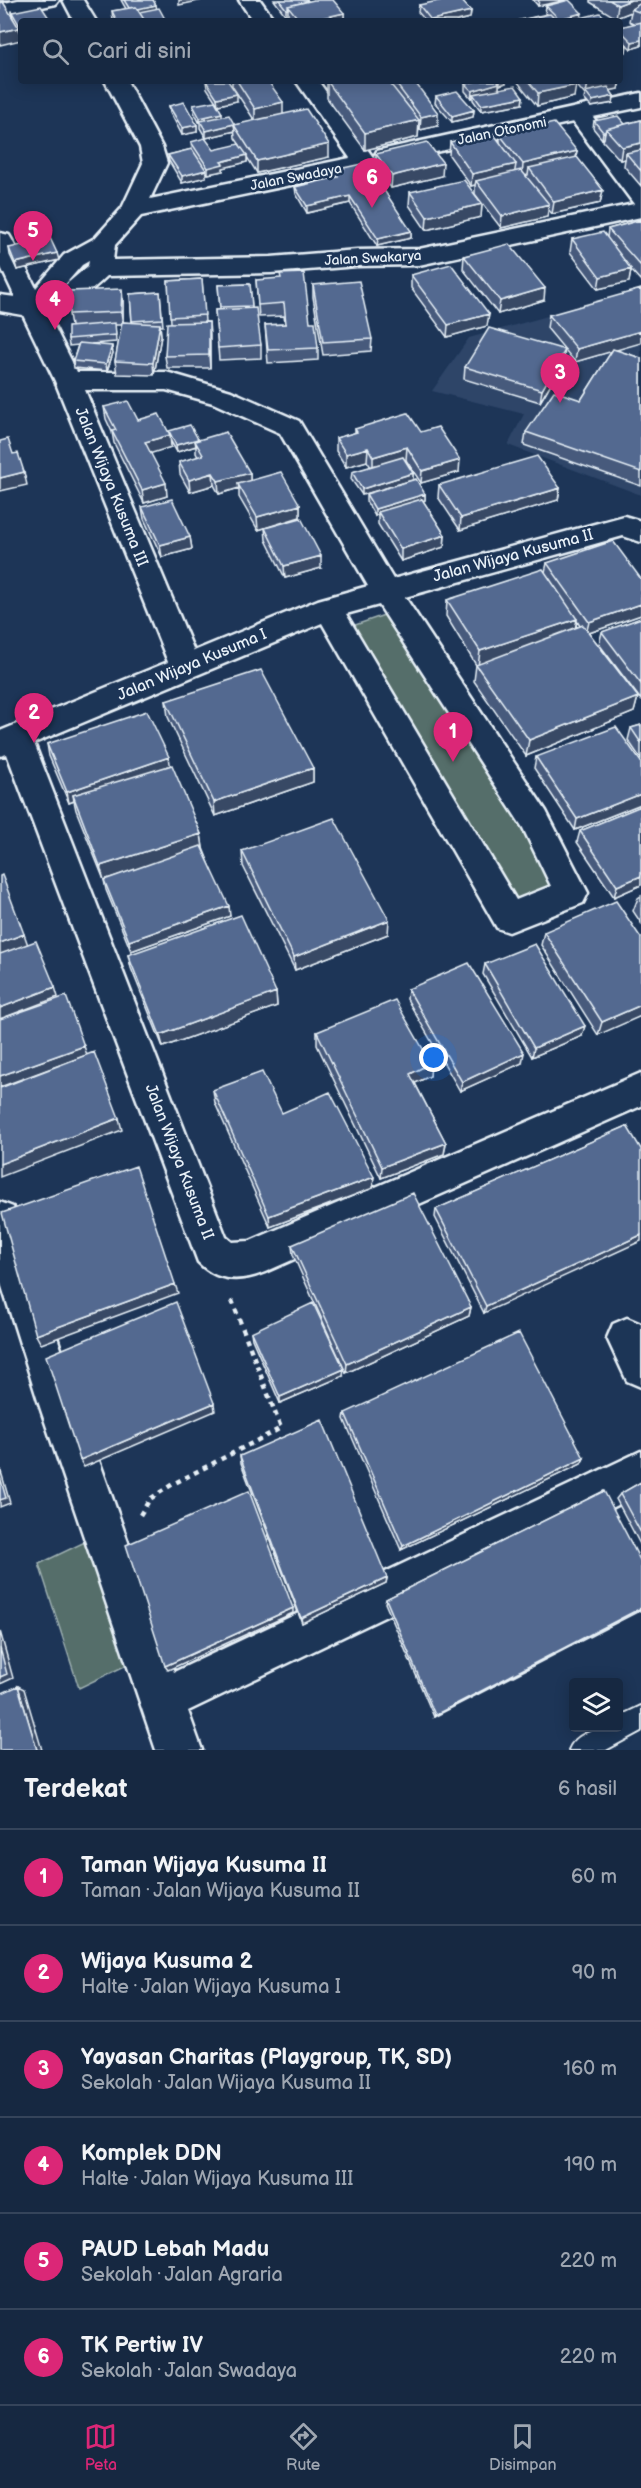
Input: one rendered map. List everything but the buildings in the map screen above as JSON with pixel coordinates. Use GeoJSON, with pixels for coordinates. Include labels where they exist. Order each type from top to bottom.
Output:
{"type":"FeatureCollection","features":[{"type":"Feature","properties":{"kind":"street"},"geometry":{"type":"LineString","coordinates":[[0,10],[49,0]]}},
{"type":"Feature","properties":{"kind":"street"},"geometry":{"type":"LineString","coordinates":[[74,0],[83,18]]}},
{"type":"Feature","properties":{"kind":"street"},"geometry":{"type":"LineString","coordinates":[[249,0],[262,18]]}},
{"type":"Feature","properties":{"kind":"street"},"geometry":{"type":"LineString","coordinates":[[32,308],[73,260],[104,243],[133,210],[155,163],[152,147],[118,84]]}},
{"type":"Feature","properties":{"kind":"street","name":"Jalan Swadaya"},"geometry":{"type":"LineString","coordinates":[[133,210],[354,165],[363,160],[309,84]]}},
{"type":"Feature","properties":{"kind":"street","name":"Jalan Otonomi"},"geometry":{"type":"LineString","coordinates":[[363,160],[641,100]]}},
{"type":"Feature","properties":{"kind":"street"},"geometry":{"type":"LineString","coordinates":[[580,115],[641,199]]}},
{"type":"Feature","properties":{"kind":"street","name":"Jalan Swakarya"},"geometry":{"type":"LineString","coordinates":[[100,268],[271,265],[419,256],[641,210]]}},
{"type":"Feature","properties":{"kind":"street","name":"Jalan Wijaya Kusuma III"},"geometry":{"type":"LineString","coordinates":[[0,240],[68,381],[186,668]]}},
{"type":"Feature","properties":{"kind":"street"},"geometry":{"type":"LineString","coordinates":[[0,303],[32,308],[56,302],[70,294],[100,268],[104,243]]}},
{"type":"Feature","properties":{"kind":"street"},"geometry":{"type":"LineString","coordinates":[[68,381],[166,381],[222,397],[290,427],[385,590],[535,820],[572,893],[508,918],[328,608]]}},
{"type":"Feature","properties":{"kind":"street","name":"Jalan Wijaya Kusuma II"},"geometry":{"type":"LineString","coordinates":[[385,590],[624,526],[641,532]]}},
{"type":"Feature","properties":{"kind":"street","name":"Jalan Wijaya Kusuma I"},"geometry":{"type":"LineString","coordinates":[[8,741],[328,608],[385,590]]}},
{"type":"Feature","properties":{"kind":"street","name":"Jalan Wijaya Kusuma II"},"geometry":{"type":"LineString","coordinates":[[8,741],[212,1249],[221,1260],[250,1259],[641,1089]]}},
{"type":"Feature","properties":{"kind":"street"},"geometry":{"type":"LineString","coordinates":[[0,1220],[58,1401],[179,1750]]}},
{"type":"Feature","properties":{"kind":"street"},"geometry":{"type":"LineString","coordinates":[[163,1700],[641,1472]]}},
{"type":"Feature","properties":{"kind":"lane"},"geometry":{"type":"LineString","coordinates":[[581,1750],[641,1718]]}},
{"type":"Feature","properties":{"kind":"path"},"geometry":{"type":"LineString","coordinates":[[112,1554],[150,1499],[173,1484],[281,1428],[212,1249]]}},
{"type":"Feature","properties":{"kind":"shaded area"},"geometry":{"type":"Polygon","coordinates":[[[641,290],[641,495],[508,445],[524,414],[432,391],[469,338],[641,290]]]}},
{"type":"Feature","properties":{"kind":"green space"},"geometry":{"type":"Polygon","coordinates":[[[393,612],[571,893],[509,918],[341,630],[393,612]]]}},
{"type":"Feature","properties":{"kind":"green space"},"geometry":{"type":"Polygon","coordinates":[[[91,1539],[133,1662],[79,1688],[39,1564],[91,1539]]]}},
{"type":"Feature","properties":{"kind":"place","name":"TK Pertiw IV"},"geometry":{"type":"Point","coordinates":[372,208]}},
{"type":"Feature","properties":{"kind":"place","name":"PAUD Lebah Madu"},"geometry":{"type":"Point","coordinates":[33,261]}},
{"type":"Feature","properties":{"kind":"place","name":"Komplek DDN"},"geometry":{"type":"Point","coordinates":[55,330]}},
{"type":"Feature","properties":{"kind":"place","name":"Yayasan Charitas (Playgroup, TK, SD)"},"geometry":{"type":"Point","coordinates":[560,403]}},
{"type":"Feature","properties":{"kind":"place","name":"Wijaya Kusuma 2"},"geometry":{"type":"Point","coordinates":[34,743]}},
{"type":"Feature","properties":{"kind":"place","name":"Taman Wijaya Kusuma II"},"geometry":{"type":"Point","coordinates":[453,762]}}]}
